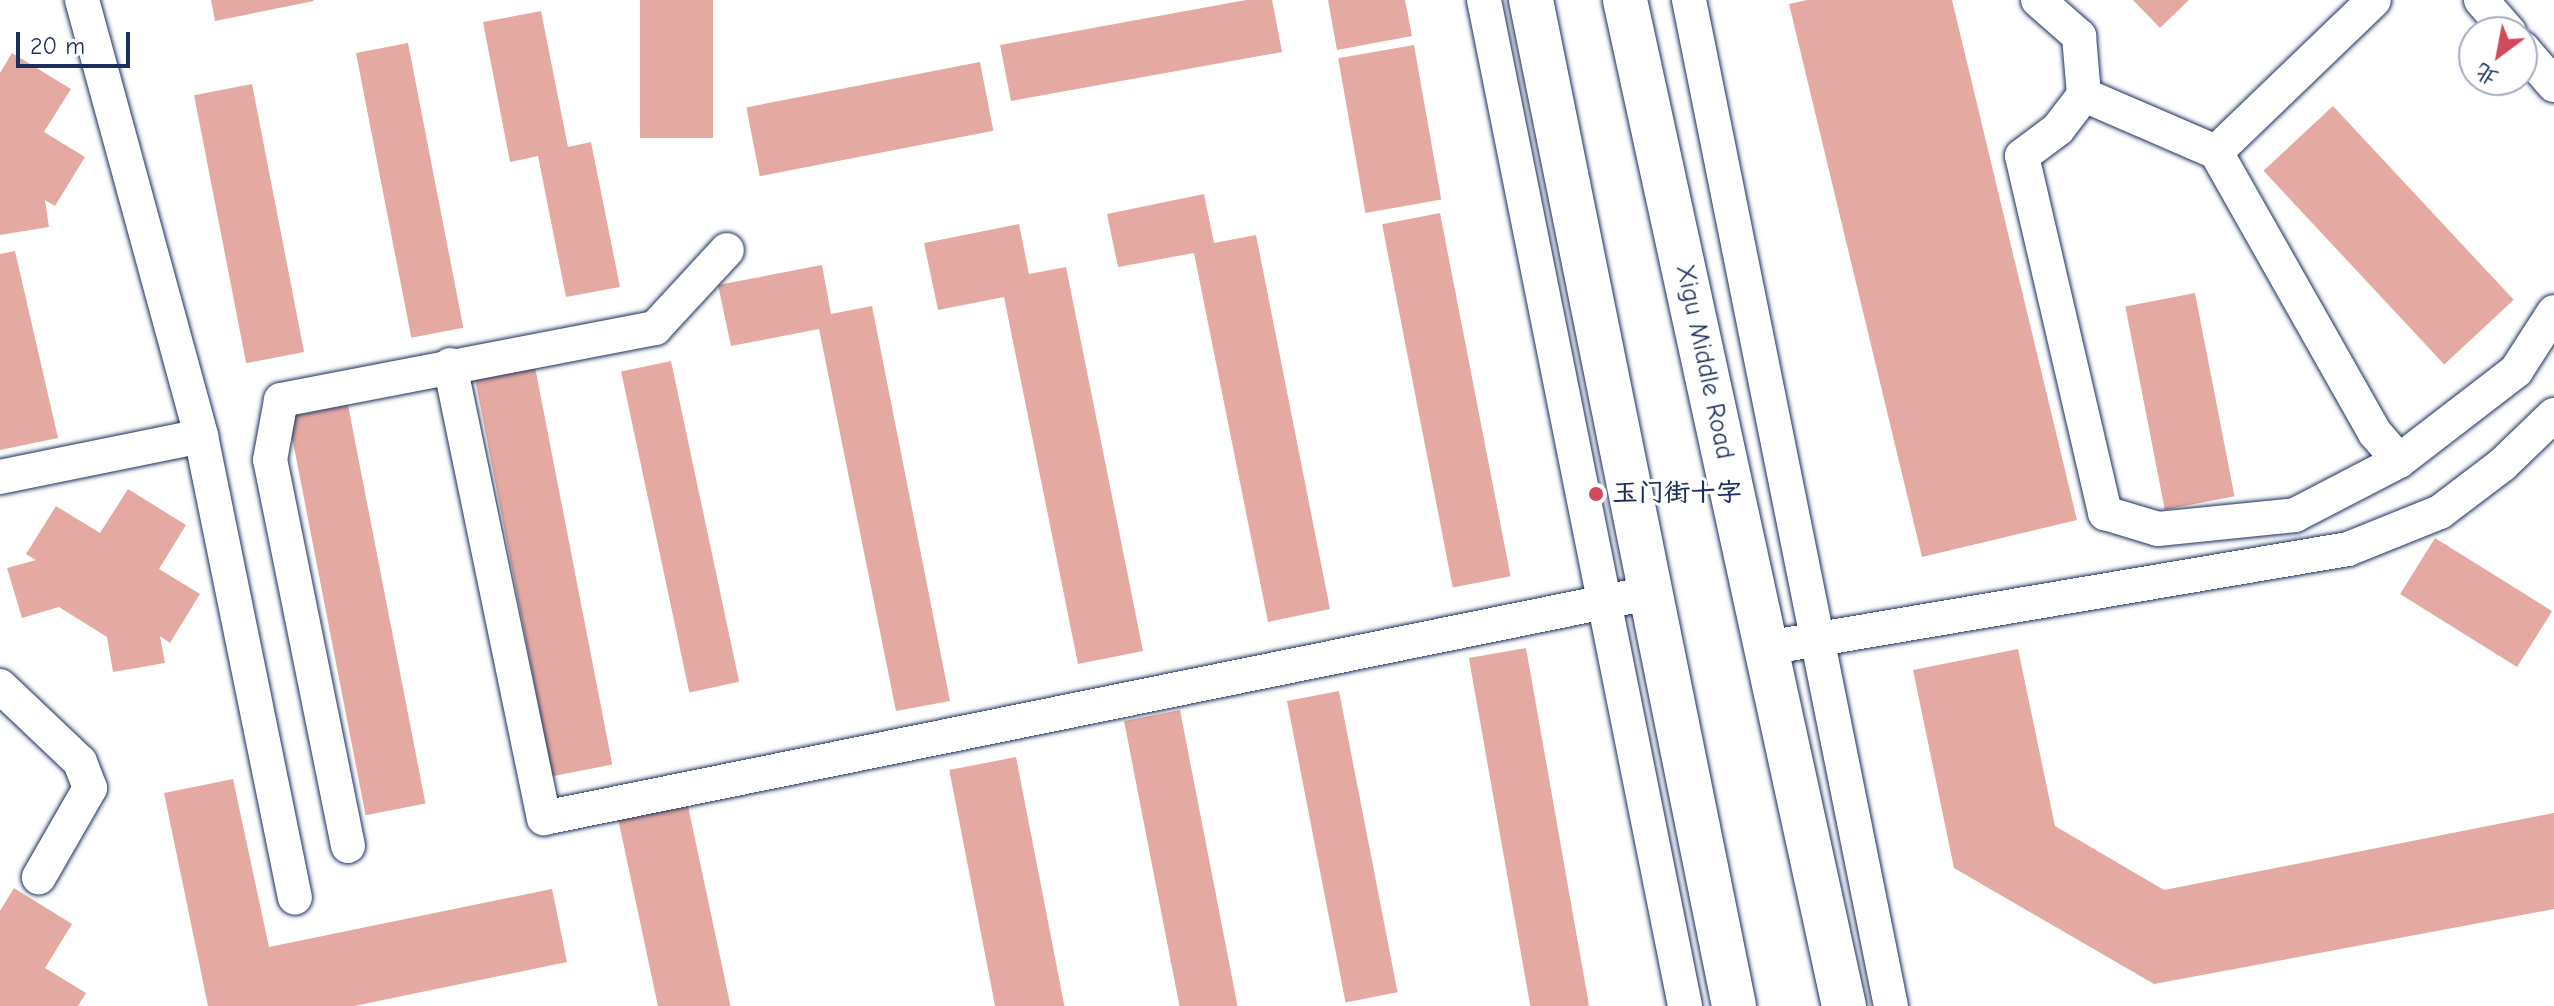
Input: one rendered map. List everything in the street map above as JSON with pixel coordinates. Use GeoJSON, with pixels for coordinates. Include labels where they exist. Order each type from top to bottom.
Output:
{"type":"FeatureCollection","features":[{"type":"Feature","properties":{"kind":"main road"},"geometry":{"type":"LineString","coordinates":[[1531,0],[1734,1006]]}},
{"type":"Feature","properties":{"kind":"main road","name":"Xigu Middle Road"},"geometry":{"type":"LineString","coordinates":[[1625,0],[1844,1006]]}},
{"type":"Feature","properties":{"kind":"street"},"geometry":{"type":"LineString","coordinates":[[82,0],[201,436],[295,898]]}},
{"type":"Feature","properties":{"kind":"street"},"geometry":{"type":"LineString","coordinates":[[1484,0],[1685,1006]]}},
{"type":"Feature","properties":{"kind":"street"},"geometry":{"type":"LineString","coordinates":[[1689,0],[1891,1006]]}},
{"type":"Feature","properties":{"kind":"street"},"geometry":{"type":"LineString","coordinates":[[2038,0],[2079,36],[2084,95],[2058,129],[2022,156],[2105,513],[2158,529],[2295,515],[2399,461],[2516,371],[2554,312]]}},
{"type":"Feature","properties":{"kind":"street"},"geometry":{"type":"LineString","coordinates":[[2216,152],[2374,0]]}},
{"type":"Feature","properties":{"kind":"street"},"geometry":{"type":"LineString","coordinates":[[2481,0],[2495,16]]}},
{"type":"Feature","properties":{"kind":"street"},"geometry":{"type":"LineString","coordinates":[[2538,66],[2554,85]]}},
{"type":"Feature","properties":{"kind":"street"},"geometry":{"type":"LineString","coordinates":[[2084,95],[2216,152],[2375,433],[2399,461]]}},
{"type":"Feature","properties":{"kind":"street"},"geometry":{"type":"LineString","coordinates":[[348,846],[270,460],[281,400],[450,365],[655,328],[727,250]]}},
{"type":"Feature","properties":{"kind":"street"},"geometry":{"type":"LineString","coordinates":[[450,365],[544,818],[1649,593]]}},
{"type":"Feature","properties":{"kind":"street"},"geometry":{"type":"LineString","coordinates":[[1766,648],[2348,549],[2440,512],[2502,465],[2554,415]]}},
{"type":"Feature","properties":{"kind":"street"},"geometry":{"type":"LineString","coordinates":[[0,477],[201,436]]}},
{"type":"Feature","properties":{"kind":"street"},"geometry":{"type":"LineString","coordinates":[[0,686],[80,762],[90,788],[39,877]]}},
{"type":"Feature","properties":{"kind":"building"},"geometry":{"type":"Polygon","coordinates":[[[211,0],[313,0],[314,1],[215,21],[211,0]]]}},
{"type":"Feature","properties":{"kind":"building"},"geometry":{"type":"Polygon","coordinates":[[[640,0],[713,0],[713,138],[640,138],[640,0]]]}},
{"type":"Feature","properties":{"kind":"building"},"geometry":{"type":"Polygon","coordinates":[[[1246,0],[1272,0],[1282,52],[1011,101],[1000,45],[1246,0]]]}},
{"type":"Feature","properties":{"kind":"building"},"geometry":{"type":"Polygon","coordinates":[[[1328,0],[1405,0],[1412,36],[1337,50],[1328,0]]]}},
{"type":"Feature","properties":{"kind":"building"},"geometry":{"type":"Polygon","coordinates":[[[1807,0],[1952,0],[2077,520],[1922,557],[1789,4],[1807,0]]]}},
{"type":"Feature","properties":{"kind":"building"},"geometry":{"type":"Polygon","coordinates":[[[2133,0],[2189,0],[2160,28],[2133,0]]]}},
{"type":"Feature","properties":{"kind":"building"},"geometry":{"type":"Polygon","coordinates":[[[541,11],[568,147],[591,142],[620,287],[566,297],[538,156],[510,162],[483,22],[541,11]]]}},
{"type":"Feature","properties":{"kind":"building"},"geometry":{"type":"Polygon","coordinates":[[[408,43],[463,328],[411,338],[356,53],[408,43]]]}},
{"type":"Feature","properties":{"kind":"building"},"geometry":{"type":"Polygon","coordinates":[[[1414,45],[1441,200],[1365,213],[1338,58],[1414,45]]]}},
{"type":"Feature","properties":{"kind":"building"},"geometry":{"type":"Polygon","coordinates":[[[12,53],[71,89],[44,132],[85,157],[55,206],[45,200],[49,227],[0,235],[0,73],[12,53]]]}},
{"type":"Feature","properties":{"kind":"building"},"geometry":{"type":"Polygon","coordinates":[[[980,62],[993,131],[760,176],[746,107],[980,62]]]}},
{"type":"Feature","properties":{"kind":"building"},"geometry":{"type":"Polygon","coordinates":[[[252,84],[304,352],[246,363],[194,95],[252,84]]]}},
{"type":"Feature","properties":{"kind":"building"},"geometry":{"type":"Polygon","coordinates":[[[2333,106],[2514,300],[2444,365],[2264,171],[2333,106]]]}},
{"type":"Feature","properties":{"kind":"building"},"geometry":{"type":"Polygon","coordinates":[[[1204,194],[1214,243],[1256,235],[1330,609],[1268,622],[1194,253],[1118,267],[1107,214],[1204,194]]]}},
{"type":"Feature","properties":{"kind":"building"},"geometry":{"type":"Polygon","coordinates":[[[1440,213],[1511,576],[1453,587],[1382,224],[1440,213]]]}},
{"type":"Feature","properties":{"kind":"building"},"geometry":{"type":"Polygon","coordinates":[[[1019,224],[1029,274],[1066,267],[1143,651],[1078,664],[1004,297],[938,310],[924,243],[1019,224]]]}},
{"type":"Feature","properties":{"kind":"building"},"geometry":{"type":"Polygon","coordinates":[[[15,251],[58,438],[0,450],[0,254],[15,251]]]}},
{"type":"Feature","properties":{"kind":"building"},"geometry":{"type":"Polygon","coordinates":[[[822,265],[831,314],[872,306],[950,701],[896,711],[819,329],[731,346],[718,285],[822,265]]]}},
{"type":"Feature","properties":{"kind":"building"},"geometry":{"type":"Polygon","coordinates":[[[2195,293],[2234,496],[2165,510],[2125,307],[2195,293]]]}},
{"type":"Feature","properties":{"kind":"building"},"geometry":{"type":"Polygon","coordinates":[[[671,361],[739,682],[689,692],[621,372],[671,361]]]}},
{"type":"Feature","properties":{"kind":"building"},"geometry":{"type":"Polygon","coordinates":[[[535,367],[612,765],[552,776],[475,379],[535,367]]]}},
{"type":"Feature","properties":{"kind":"building"},"geometry":{"type":"Polygon","coordinates":[[[348,405],[425,804],[366,815],[288,417],[348,405]]]}},
{"type":"Feature","properties":{"kind":"building"},"geometry":{"type":"Polygon","coordinates":[[[128,489],[186,525],[159,569],[200,594],[170,643],[160,636],[165,663],[113,672],[107,637],[59,607],[22,618],[7,568],[36,560],[26,554],[56,506],[100,533],[128,489]]]}},
{"type":"Feature","properties":{"kind":"building"},"geometry":{"type":"Polygon","coordinates":[[[2435,538],[2552,611],[2517,667],[2400,594],[2435,538]]]}},
{"type":"Feature","properties":{"kind":"building"},"geometry":{"type":"Polygon","coordinates":[[[1526,648],[1589,1005],[1530,1006],[1469,658],[1526,648]]]}},
{"type":"Feature","properties":{"kind":"building"},"geometry":{"type":"Polygon","coordinates":[[[2018,649],[2055,826],[2164,890],[2554,813],[2554,909],[2154,984],[1954,868],[1913,670],[2018,649]]]}},
{"type":"Feature","properties":{"kind":"building"},"geometry":{"type":"Polygon","coordinates":[[[1339,691],[1398,992],[1346,1002],[1287,701],[1339,691]]]}},
{"type":"Feature","properties":{"kind":"building"},"geometry":{"type":"Polygon","coordinates":[[[1180,710],[1238,1006],[1179,1006],[1124,721],[1180,710]]]}},
{"type":"Feature","properties":{"kind":"building"},"geometry":{"type":"Polygon","coordinates":[[[1016,757],[1064,1006],[995,1006],[949,770],[1016,757]]]}},
{"type":"Feature","properties":{"kind":"building"},"geometry":{"type":"Polygon","coordinates":[[[233,779],[269,947],[552,889],[567,962],[354,1006],[208,1006],[164,793],[233,779]]]}},
{"type":"Feature","properties":{"kind":"building"},"geometry":{"type":"Polygon","coordinates":[[[688,806],[730,1006],[658,1006],[619,821],[688,806]]]}},
{"type":"Feature","properties":{"kind":"building"},"geometry":{"type":"Polygon","coordinates":[[[14,888],[72,924],[45,968],[86,993],[78,1006],[0,1006],[0,911],[14,888]]]}},
{"type":"Feature","properties":{"kind":"place","name":"玉门街十字"},"geometry":{"type":"Point","coordinates":[1596,494]}}]}
